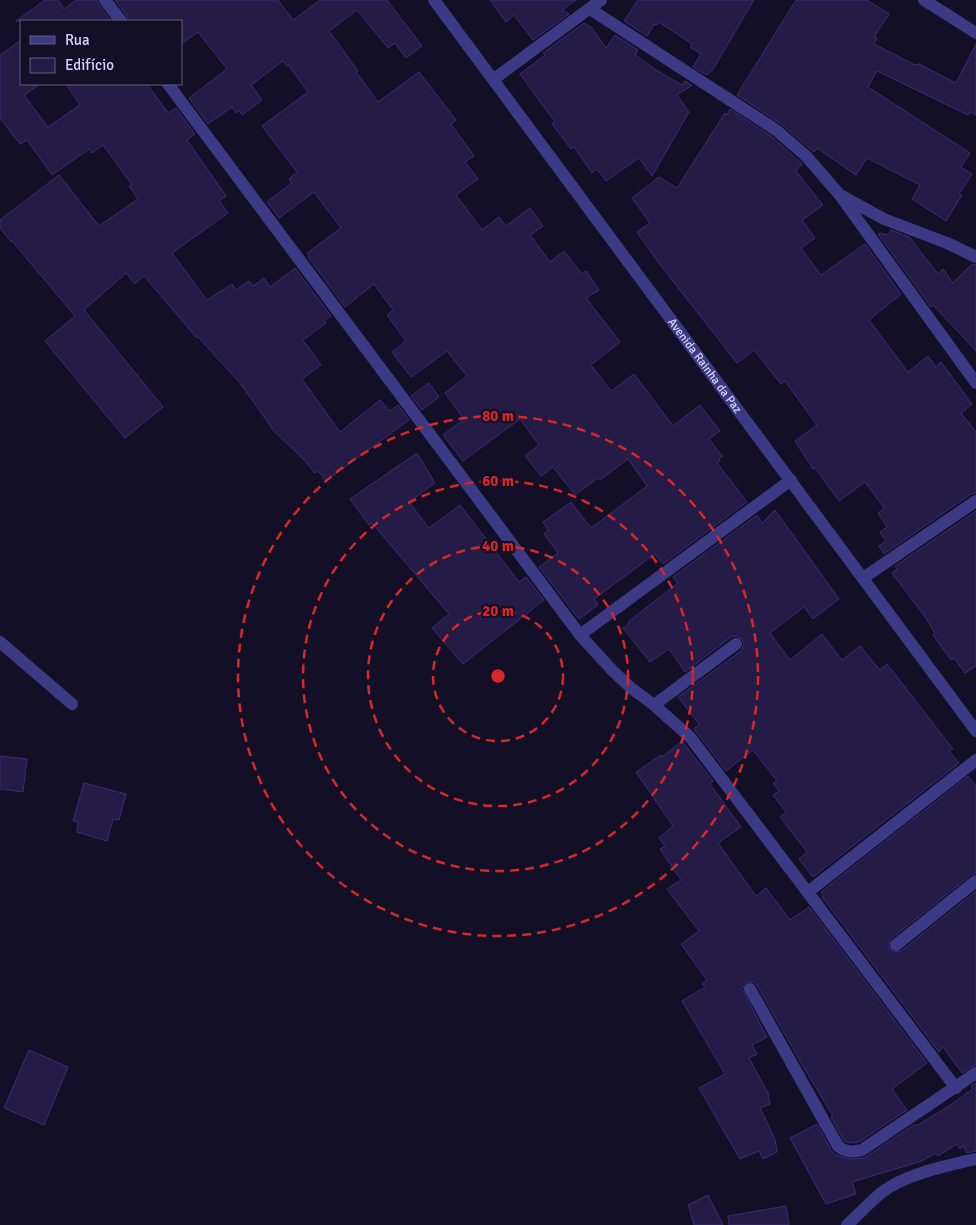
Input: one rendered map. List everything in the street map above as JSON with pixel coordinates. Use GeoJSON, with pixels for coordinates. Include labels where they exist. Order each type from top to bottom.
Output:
{"type":"FeatureCollection","features":[{"type":"Feature","properties":{"kind":"street"},"geometry":{"type":"LineString","coordinates":[[105,0],[120,20]]}},
{"type":"Feature","properties":{"kind":"street","name":"Avenida Rainha da Paz"},"geometry":{"type":"LineString","coordinates":[[434,0],[976,731]]}},
{"type":"Feature","properties":{"kind":"street"},"geometry":{"type":"LineString","coordinates":[[494,79],[601,0]]}},
{"type":"Feature","properties":{"kind":"street"},"geometry":{"type":"LineString","coordinates":[[924,0],[976,32]]}},
{"type":"Feature","properties":{"kind":"street"},"geometry":{"type":"LineString","coordinates":[[590,8],[776,130],[806,156],[839,194],[976,383]]}},
{"type":"Feature","properties":{"kind":"street"},"geometry":{"type":"LineString","coordinates":[[169,85],[580,635],[631,688],[654,705],[690,737],[956,1088]]}},
{"type":"Feature","properties":{"kind":"street"},"geometry":{"type":"LineString","coordinates":[[839,194],[884,219],[947,243],[976,257]]}},
{"type":"Feature","properties":{"kind":"street"},"geometry":{"type":"LineString","coordinates":[[580,635],[791,480]]}},
{"type":"Feature","properties":{"kind":"street"},"geometry":{"type":"LineString","coordinates":[[863,578],[976,501]]}},
{"type":"Feature","properties":{"kind":"street"},"geometry":{"type":"LineString","coordinates":[[0,642],[72,704]]}},
{"type":"Feature","properties":{"kind":"street"},"geometry":{"type":"LineString","coordinates":[[654,705],[736,644]]}},
{"type":"Feature","properties":{"kind":"street"},"geometry":{"type":"LineString","coordinates":[[808,892],[976,760]]}},
{"type":"Feature","properties":{"kind":"street"},"geometry":{"type":"LineString","coordinates":[[896,945],[976,881]]}},
{"type":"Feature","properties":{"kind":"street"},"geometry":{"type":"LineString","coordinates":[[750,989],[833,1138],[843,1150],[854,1152],[862,1150],[976,1073]]}},
{"type":"Feature","properties":{"kind":"street"},"geometry":{"type":"LineString","coordinates":[[847,1225],[882,1192],[901,1182],[939,1168],[976,1160]]}},
{"type":"Feature","properties":{"kind":"building"},"geometry":{"type":"Polygon","coordinates":[[[45,0],[58,0],[64,9],[76,0],[97,0],[110,20],[20,20],[16,21],[45,0]]]}},
{"type":"Feature","properties":{"kind":"building"},"geometry":{"type":"Polygon","coordinates":[[[115,0],[278,0],[293,20],[320,0],[387,0],[422,46],[406,58],[395,43],[388,48],[357,10],[329,31],[358,71],[356,72],[378,102],[419,72],[456,120],[451,124],[474,156],[465,162],[478,179],[456,195],[482,230],[499,217],[506,226],[530,208],[543,226],[530,235],[550,262],[564,251],[582,274],[586,271],[599,290],[586,298],[620,342],[591,365],[611,391],[634,374],[673,426],[700,405],[720,431],[709,439],[722,456],[717,463],[747,502],[663,564],[655,554],[594,599],[598,605],[579,619],[539,567],[558,553],[544,534],[548,530],[543,522],[571,502],[591,528],[647,486],[628,459],[600,480],[598,478],[575,495],[553,467],[541,476],[525,456],[539,445],[520,419],[463,461],[443,435],[464,419],[445,393],[467,376],[447,351],[411,377],[392,352],[406,341],[387,315],[393,310],[374,284],[345,307],[308,257],[307,253],[341,228],[314,192],[279,218],[267,202],[292,183],[289,179],[297,172],[262,126],[308,92],[288,65],[283,61],[251,85],[262,100],[242,115],[239,110],[236,113],[232,107],[208,124],[189,98],[227,69],[198,32],[182,43],[182,20],[129,20],[115,0]]]}},
{"type":"Feature","properties":{"kind":"building"},"geometry":{"type":"Polygon","coordinates":[[[490,0],[576,0],[562,10],[569,14],[533,40],[514,15],[506,22],[490,0]]]}},
{"type":"Feature","properties":{"kind":"building"},"geometry":{"type":"Polygon","coordinates":[[[638,0],[754,0],[712,71],[707,75],[693,67],[701,54],[690,47],[692,44],[659,22],[656,25],[654,24],[647,36],[624,21],[638,0]]]}},
{"type":"Feature","properties":{"kind":"building"},"geometry":{"type":"Polygon","coordinates":[[[796,0],[867,0],[889,14],[874,37],[877,38],[874,44],[956,83],[976,44],[976,115],[970,112],[968,115],[877,71],[868,87],[970,153],[961,167],[972,174],[959,194],[962,195],[946,221],[912,199],[920,185],[867,158],[856,175],[817,148],[814,152],[781,124],[737,95],[796,0]]]}},
{"type":"Feature","properties":{"kind":"building"},"geometry":{"type":"Polygon","coordinates":[[[584,23],[592,28],[606,48],[615,35],[638,50],[635,55],[656,70],[682,85],[685,81],[692,85],[677,95],[689,112],[652,176],[639,158],[606,181],[597,169],[592,173],[574,147],[571,149],[552,124],[555,122],[520,74],[545,55],[543,53],[584,23]]]}},
{"type":"Feature","properties":{"kind":"building"},"geometry":{"type":"Polygon","coordinates":[[[20,41],[20,85],[39,85],[24,95],[48,127],[80,105],[67,85],[148,85],[168,113],[176,108],[195,134],[187,140],[226,196],[219,201],[228,213],[172,253],[207,300],[232,284],[236,290],[249,281],[253,286],[264,278],[270,287],[295,268],[331,316],[324,321],[326,323],[303,340],[321,365],[302,379],[340,432],[380,400],[390,411],[398,405],[409,420],[326,481],[318,471],[315,473],[274,431],[240,383],[197,338],[144,276],[135,284],[126,273],[84,310],[163,407],[125,438],[45,341],[75,316],[0,228],[0,220],[59,175],[99,226],[138,199],[129,186],[132,185],[103,145],[92,153],[89,149],[52,175],[27,140],[20,144],[0,118],[0,55],[20,41]]]}},
{"type":"Feature","properties":{"kind":"building"},"geometry":{"type":"Polygon","coordinates":[[[730,109],[771,136],[802,164],[796,171],[823,205],[802,220],[815,238],[801,248],[821,275],[865,244],[901,294],[869,320],[908,372],[928,356],[936,367],[941,362],[972,404],[961,413],[976,432],[976,493],[971,494],[884,554],[879,546],[886,541],[880,532],[887,527],[878,513],[884,508],[865,482],[839,501],[815,468],[813,469],[795,441],[817,425],[785,381],[781,384],[754,350],[737,363],[658,262],[637,232],[650,223],[632,198],[659,177],[677,188],[725,113],[727,115],[730,109]]]}},
{"type":"Feature","properties":{"kind":"building"},"geometry":{"type":"Polygon","coordinates":[[[891,230],[909,237],[938,274],[943,269],[953,283],[972,264],[976,265],[976,351],[933,305],[931,307],[878,234],[888,235],[891,230]]]}},
{"type":"Feature","properties":{"kind":"building"},"geometry":{"type":"Polygon","coordinates":[[[429,383],[439,397],[422,410],[411,396],[429,383]]]}},
{"type":"Feature","properties":{"kind":"building"},"geometry":{"type":"Polygon","coordinates":[[[417,453],[435,483],[409,502],[429,528],[460,505],[519,582],[526,577],[544,600],[463,664],[432,628],[449,614],[372,523],[369,525],[350,499],[417,453]]]}},
{"type":"Feature","properties":{"kind":"building"},"geometry":{"type":"Polygon","coordinates":[[[775,510],[839,599],[813,619],[804,607],[770,633],[790,660],[822,634],[842,660],[860,646],[880,670],[887,664],[953,749],[949,751],[959,763],[813,877],[799,859],[807,852],[780,817],[786,812],[773,795],[779,791],[773,783],[777,781],[753,750],[726,771],[694,729],[699,724],[678,697],[741,651],[744,644],[742,639],[736,636],[731,637],[685,672],[669,649],[650,662],[623,628],[678,583],[673,577],[757,515],[762,523],[775,510]]]}},
{"type":"Feature","properties":{"kind":"building"},"geometry":{"type":"Polygon","coordinates":[[[976,511],[976,666],[965,673],[954,658],[951,660],[933,635],[935,633],[923,614],[892,573],[897,569],[895,566],[976,511]]]}},
{"type":"Feature","properties":{"kind":"building"},"geometry":{"type":"Polygon","coordinates":[[[682,741],[713,781],[710,784],[741,827],[718,843],[756,896],[766,888],[790,920],[809,907],[927,1063],[892,1089],[907,1110],[859,1142],[850,1143],[844,1141],[831,1117],[833,1116],[754,982],[746,982],[742,989],[767,1037],[752,1045],[757,1054],[749,1058],[768,1093],[770,1104],[760,1108],[775,1139],[777,1152],[763,1159],[759,1151],[740,1159],[699,1088],[725,1074],[682,1001],[705,987],[702,984],[707,980],[681,944],[699,931],[667,889],[681,880],[660,849],[665,846],[659,838],[673,826],[636,772],[661,755],[662,757],[682,741]]]}},
{"type":"Feature","properties":{"kind":"building"},"geometry":{"type":"Polygon","coordinates":[[[0,756],[27,759],[23,792],[0,789],[0,756]]]}},
{"type":"Feature","properties":{"kind":"building"},"geometry":{"type":"Polygon","coordinates":[[[968,776],[976,786],[976,873],[891,939],[888,946],[893,952],[901,951],[976,891],[976,1065],[962,1073],[943,1047],[939,1052],[822,897],[824,896],[821,892],[968,776]]]}},
{"type":"Feature","properties":{"kind":"building"},"geometry":{"type":"Polygon","coordinates":[[[84,783],[126,794],[119,820],[113,819],[107,841],[77,832],[78,822],[73,821],[84,783]]]}},
{"type":"Feature","properties":{"kind":"building"},"geometry":{"type":"Polygon","coordinates":[[[29,1050],[68,1067],[44,1125],[4,1108],[29,1050]]]}},
{"type":"Feature","properties":{"kind":"building"},"geometry":{"type":"Polygon","coordinates":[[[976,1083],[976,1151],[967,1153],[963,1145],[960,1149],[957,1144],[938,1156],[936,1153],[922,1161],[852,1182],[856,1194],[826,1204],[790,1138],[817,1124],[831,1150],[836,1155],[848,1159],[864,1158],[915,1124],[916,1126],[949,1106],[973,1089],[971,1086],[976,1083]]]}},
{"type":"Feature","properties":{"kind":"building"},"geometry":{"type":"Polygon","coordinates":[[[708,1195],[723,1225],[694,1225],[688,1205],[708,1195]]]}},
{"type":"Feature","properties":{"kind":"building"},"geometry":{"type":"Polygon","coordinates":[[[786,1206],[789,1225],[729,1225],[728,1216],[786,1206]]]}}]}
